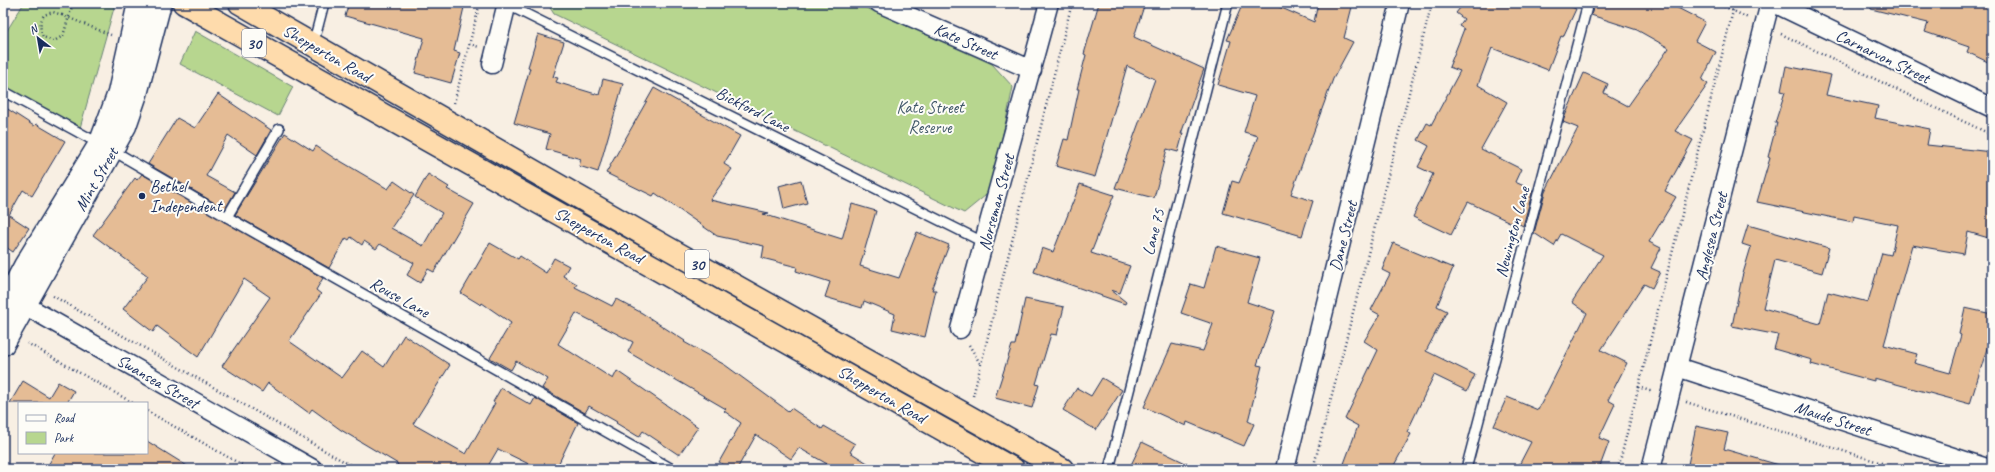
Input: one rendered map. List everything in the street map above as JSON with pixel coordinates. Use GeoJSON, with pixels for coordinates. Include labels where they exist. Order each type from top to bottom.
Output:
{"type":"FeatureCollection","features":[{"type":"Feature","properties":{"kind":"highway","name":"Shepperton Road"},"geometry":{"type":"LineString","coordinates":[[184,3],[1013,469]]}},
{"type":"Feature","properties":{"kind":"highway","name":"Shepperton Road"},"geometry":{"type":"LineString","coordinates":[[240,3],[666,247],[1062,469]]}},
{"type":"Feature","properties":{"kind":"main road","name":"Mint Street"},"geometry":{"type":"LineString","coordinates":[[106,147],[139,3]]}},
{"type":"Feature","properties":{"kind":"main road","name":"Mint Street"},"geometry":{"type":"LineString","coordinates":[[3,344],[10,301],[26,266],[106,147],[125,126],[136,94],[160,3]]}},
{"type":"Feature","properties":{"kind":"street","name":"Kate Street"},"geometry":{"type":"LineString","coordinates":[[879,3],[1032,70]]}},
{"type":"Feature","properties":{"kind":"street","name":"Norseman Street"},"geometry":{"type":"LineString","coordinates":[[960,329],[985,243],[1049,3]]}},
{"type":"Feature","properties":{"kind":"street","name":"Dane Street"},"geometry":{"type":"LineString","coordinates":[[1285,469],[1400,3]]}},
{"type":"Feature","properties":{"kind":"street","name":"Anglesea Street"},"geometry":{"type":"LineString","coordinates":[[1651,469],[1770,3]]}},
{"type":"Feature","properties":{"kind":"street","name":"Carnarvon Street"},"geometry":{"type":"LineString","coordinates":[[1774,3],[1992,108]]}},
{"type":"Feature","properties":{"kind":"street"},"geometry":{"type":"LineString","coordinates":[[492,64],[506,4]]}},
{"type":"Feature","properties":{"kind":"street","name":"Swansea Street"},"geometry":{"type":"LineString","coordinates":[[10,301],[313,469]]}},
{"type":"Feature","properties":{"kind":"street","name":"Maude Street"},"geometry":{"type":"LineString","coordinates":[[1677,368],[1990,469]]}},
{"type":"Feature","properties":{"kind":"lane"},"geometry":{"type":"LineString","coordinates":[[313,45],[324,3]]}},
{"type":"Feature","properties":{"kind":"lane","name":"Lane 75"},"geometry":{"type":"LineString","coordinates":[[1109,469],[1228,3]]}},
{"type":"Feature","properties":{"kind":"lane","name":"Newington Lane"},"geometry":{"type":"LineString","coordinates":[[1466,469],[1588,3]]}},
{"type":"Feature","properties":{"kind":"lane","name":"Bickford Lane"},"geometry":{"type":"LineString","coordinates":[[506,4],[985,243]]}},
{"type":"Feature","properties":{"kind":"lane","name":"Rouse Lane"},"geometry":{"type":"LineString","coordinates":[[3,92],[106,147],[227,218],[672,469]]}},
{"type":"Feature","properties":{"kind":"lane"},"geometry":{"type":"LineString","coordinates":[[227,218],[279,129]]}},
{"type":"Feature","properties":{"kind":"path"},"geometry":{"type":"LineString","coordinates":[[73,3],[72,9],[70,16],[68,22],[66,28],[62,36],[54,41],[43,37],[40,29],[41,20],[44,15],[53,12],[62,15],[69,18],[76,22],[97,30]]}},
{"type":"Feature","properties":{"kind":"path"},"geometry":{"type":"LineString","coordinates":[[454,104],[480,3]]}},
{"type":"Feature","properties":{"kind":"path"},"geometry":{"type":"LineString","coordinates":[[973,398],[1072,3]]}},
{"type":"Feature","properties":{"kind":"path"},"geometry":{"type":"LineString","coordinates":[[1313,469],[1432,3]]}},
{"type":"Feature","properties":{"kind":"path"},"geometry":{"type":"LineString","coordinates":[[1717,3],[1992,135]]}},
{"type":"Feature","properties":{"kind":"path"},"geometry":{"type":"LineString","coordinates":[[1618,469],[1734,3]]}},
{"type":"Feature","properties":{"kind":"path"},"geometry":{"type":"LineString","coordinates":[[51,295],[357,469]]}},
{"type":"Feature","properties":{"kind":"path"},"geometry":{"type":"LineString","coordinates":[[960,329],[981,366]]}},
{"type":"Feature","properties":{"kind":"path"},"geometry":{"type":"LineString","coordinates":[[25,341],[131,402]]}},
{"type":"Feature","properties":{"kind":"path"},"geometry":{"type":"LineString","coordinates":[[1638,387],[1901,469]]}},
{"type":"Feature","properties":{"kind":"path"},"geometry":{"type":"LineString","coordinates":[[148,412],[249,469]]}},
{"type":"Feature","properties":{"kind":"green space"},"geometry":{"type":"Polygon","coordinates":[[[24,3],[114,3],[114,8],[78,135],[3,89],[3,37],[24,3]]]}},
{"type":"Feature","properties":{"kind":"green space","name":"Kate Street Reserve"},"geometry":{"type":"Polygon","coordinates":[[[547,3],[855,3],[992,64],[1013,87],[991,191],[964,213],[554,14],[547,3]]]}},
{"type":"Feature","properties":{"kind":"green space"},"geometry":{"type":"Polygon","coordinates":[[[195,31],[293,87],[278,116],[180,64],[195,31]]]}},
{"type":"Feature","properties":{"kind":"building"},"geometry":{"type":"Polygon","coordinates":[[[349,3],[465,3],[454,51],[460,53],[451,83],[415,73],[424,38],[345,16],[349,3]]]}},
{"type":"Feature","properties":{"kind":"building"},"geometry":{"type":"Polygon","coordinates":[[[1099,3],[1145,3],[1134,37],[1204,69],[1181,134],[1183,134],[1178,152],[1167,149],[1154,198],[1115,188],[1155,79],[1127,66],[1095,177],[1056,166],[1064,139],[1068,140],[1079,89],[1077,89],[1086,55],[1084,54],[1099,3]]]}},
{"type":"Feature","properties":{"kind":"building"},"geometry":{"type":"Polygon","coordinates":[[[1243,3],[1270,3],[1314,22],[1318,3],[1353,3],[1344,38],[1353,42],[1333,79],[1291,194],[1313,201],[1302,236],[1223,213],[1232,181],[1239,183],[1258,136],[1244,132],[1255,96],[1218,85],[1231,41],[1227,40],[1243,3]]]}},
{"type":"Feature","properties":{"kind":"building"},"geometry":{"type":"Polygon","coordinates":[[[1464,3],[1563,3],[1576,9],[1563,37],[1561,36],[1548,70],[1492,48],[1478,85],[1507,102],[1481,149],[1521,169],[1515,182],[1533,190],[1523,226],[1516,222],[1514,224],[1468,202],[1451,235],[1413,217],[1433,174],[1418,167],[1429,146],[1418,140],[1427,123],[1431,125],[1460,71],[1449,67],[1464,29],[1459,26],[1464,19],[1456,13],[1464,3]]]}},
{"type":"Feature","properties":{"kind":"building"},"geometry":{"type":"Polygon","coordinates":[[[1595,3],[1668,3],[1705,22],[1695,41],[1716,52],[1702,80],[1708,84],[1675,131],[1693,140],[1665,191],[1676,197],[1649,242],[1661,248],[1651,268],[1660,272],[1652,288],[1644,284],[1601,350],[1627,363],[1608,400],[1615,404],[1599,438],[1609,442],[1599,469],[1517,469],[1531,442],[1494,426],[1507,397],[1538,410],[1587,313],[1572,302],[1603,255],[1561,234],[1554,246],[1534,233],[1545,192],[1578,128],[1563,122],[1565,116],[1584,73],[1608,84],[1604,93],[1628,106],[1669,48],[1637,30],[1591,15],[1595,3]]]}},
{"type":"Feature","properties":{"kind":"building"},"geometry":{"type":"Polygon","coordinates":[[[1871,3],[1992,3],[1992,64],[1967,52],[1969,47],[1925,32],[1928,23],[1871,9],[1871,3]]]}},
{"type":"Feature","properties":{"kind":"building"},"geometry":{"type":"Polygon","coordinates":[[[538,34],[564,42],[553,77],[558,78],[556,82],[599,95],[603,79],[623,84],[598,172],[579,166],[581,159],[546,149],[550,134],[514,123],[538,34]]]}},
{"type":"Feature","properties":{"kind":"building"},"geometry":{"type":"Polygon","coordinates":[[[1786,66],[1831,75],[1826,95],[1878,106],[1875,118],[1930,129],[1927,145],[1992,152],[1992,239],[1968,232],[1964,254],[1912,245],[1884,345],[1917,354],[1914,363],[1950,373],[1961,335],[1959,334],[1965,308],[1992,314],[1992,343],[1989,342],[1970,404],[1874,378],[1874,381],[1811,364],[1812,360],[1774,349],[1778,335],[1732,326],[1742,277],[1751,247],[1742,244],[1748,225],[1829,248],[1822,273],[1775,260],[1763,308],[1820,324],[1828,292],[1868,302],[1882,253],[1891,255],[1898,225],[1854,216],[1853,222],[1757,202],[1770,158],[1768,157],[1777,123],[1775,123],[1785,92],[1781,91],[1786,66]]]}},
{"type":"Feature","properties":{"kind":"building"},"geometry":{"type":"Polygon","coordinates":[[[654,88],[740,136],[724,164],[732,169],[710,200],[769,213],[763,214],[842,239],[852,204],[876,211],[860,266],[899,278],[917,232],[949,245],[932,290],[936,290],[925,337],[892,329],[895,314],[864,301],[862,308],[825,297],[830,282],[796,271],[797,267],[762,258],[764,246],[717,236],[655,193],[653,196],[606,173],[654,88]]]}},
{"type":"Feature","properties":{"kind":"building"},"geometry":{"type":"Polygon","coordinates":[[[218,94],[271,130],[257,155],[228,135],[206,176],[235,192],[225,209],[148,164],[177,118],[195,128],[218,94]]]}},
{"type":"Feature","properties":{"kind":"building"},"geometry":{"type":"Polygon","coordinates":[[[3,106],[34,126],[36,124],[65,141],[32,196],[23,190],[9,215],[29,228],[13,252],[3,245],[3,106]]]}},
{"type":"Feature","properties":{"kind":"building"},"geometry":{"type":"Polygon","coordinates":[[[285,133],[313,151],[316,146],[337,160],[388,189],[394,181],[414,195],[391,228],[423,246],[442,213],[415,197],[428,174],[449,187],[447,189],[474,204],[434,272],[428,269],[420,283],[407,275],[414,263],[380,244],[376,249],[364,241],[362,245],[351,237],[349,240],[346,238],[329,268],[235,215],[285,133]]]}},
{"type":"Feature","properties":{"kind":"building"},"geometry":{"type":"Polygon","coordinates":[[[142,174],[323,278],[316,290],[321,294],[289,341],[342,378],[362,351],[384,367],[404,335],[450,365],[413,424],[466,454],[495,403],[493,402],[501,388],[531,405],[535,398],[578,423],[556,469],[539,469],[498,449],[488,466],[493,469],[395,469],[398,464],[341,430],[312,409],[309,413],[268,383],[262,392],[222,366],[270,297],[244,279],[198,357],[157,326],[153,332],[123,309],[148,276],[93,235],[135,178],[137,180],[142,174]]]}},
{"type":"Feature","properties":{"kind":"building"},"geometry":{"type":"Polygon","coordinates":[[[801,180],[807,203],[784,209],[779,186],[801,180]]]}},
{"type":"Feature","properties":{"kind":"building"},"geometry":{"type":"Polygon","coordinates":[[[1080,184],[1114,195],[1091,253],[1130,266],[1120,293],[1111,290],[1126,302],[1125,304],[1034,272],[1042,248],[1053,252],[1080,184]]]}},
{"type":"Feature","properties":{"kind":"building"},"geometry":{"type":"Polygon","coordinates":[[[490,243],[518,259],[520,256],[546,273],[554,258],[569,266],[563,276],[577,284],[575,287],[612,306],[616,299],[642,313],[685,341],[684,342],[725,365],[788,411],[791,408],[822,429],[824,426],[855,444],[850,452],[877,469],[836,469],[799,448],[791,459],[756,435],[737,469],[732,469],[719,462],[741,423],[724,411],[726,409],[628,352],[633,342],[576,313],[558,344],[613,379],[617,371],[698,427],[679,455],[643,431],[639,437],[589,406],[585,413],[542,388],[548,379],[516,361],[511,370],[490,358],[511,323],[482,303],[481,305],[461,293],[490,243]]]}},
{"type":"Feature","properties":{"kind":"building"},"geometry":{"type":"Polygon","coordinates":[[[1393,243],[1453,268],[1437,306],[1447,311],[1426,351],[1475,375],[1467,391],[1434,375],[1407,432],[1411,434],[1392,469],[1342,469],[1358,426],[1345,419],[1378,350],[1364,341],[1380,315],[1371,310],[1390,274],[1382,270],[1393,243]]]}},
{"type":"Feature","properties":{"kind":"building"},"geometry":{"type":"Polygon","coordinates":[[[1216,246],[1260,258],[1247,302],[1275,311],[1257,365],[1262,366],[1248,421],[1254,424],[1244,446],[1187,422],[1186,426],[1144,407],[1172,344],[1203,351],[1213,324],[1181,313],[1191,284],[1204,288],[1216,246]]]}},
{"type":"Feature","properties":{"kind":"building"},"geometry":{"type":"Polygon","coordinates":[[[1025,299],[1064,307],[1057,335],[1051,334],[1036,384],[1039,385],[1032,408],[995,398],[1012,345],[1015,345],[1025,299]]]}},
{"type":"Feature","properties":{"kind":"building"},"geometry":{"type":"Polygon","coordinates":[[[1102,378],[1122,390],[1096,430],[1063,410],[1077,388],[1091,396],[1102,378]]]}},
{"type":"Feature","properties":{"kind":"building"},"geometry":{"type":"Polygon","coordinates":[[[23,381],[49,397],[58,382],[74,391],[68,402],[10,403],[23,381]]]}},
{"type":"Feature","properties":{"kind":"building"},"geometry":{"type":"Polygon","coordinates":[[[1696,426],[1728,433],[1724,449],[1779,465],[1779,469],[1687,469],[1696,426]]]}},
{"type":"Feature","properties":{"kind":"building"},"geometry":{"type":"Polygon","coordinates":[[[148,442],[192,469],[46,469],[54,454],[148,454],[148,442]]]}},
{"type":"Feature","properties":{"kind":"building"},"geometry":{"type":"Polygon","coordinates":[[[1142,442],[1198,469],[1129,469],[1142,442]]]}},
{"type":"Feature","properties":{"kind":"place","name":"Bethel Independent"},"geometry":{"type":"Point","coordinates":[142,196]}}]}
